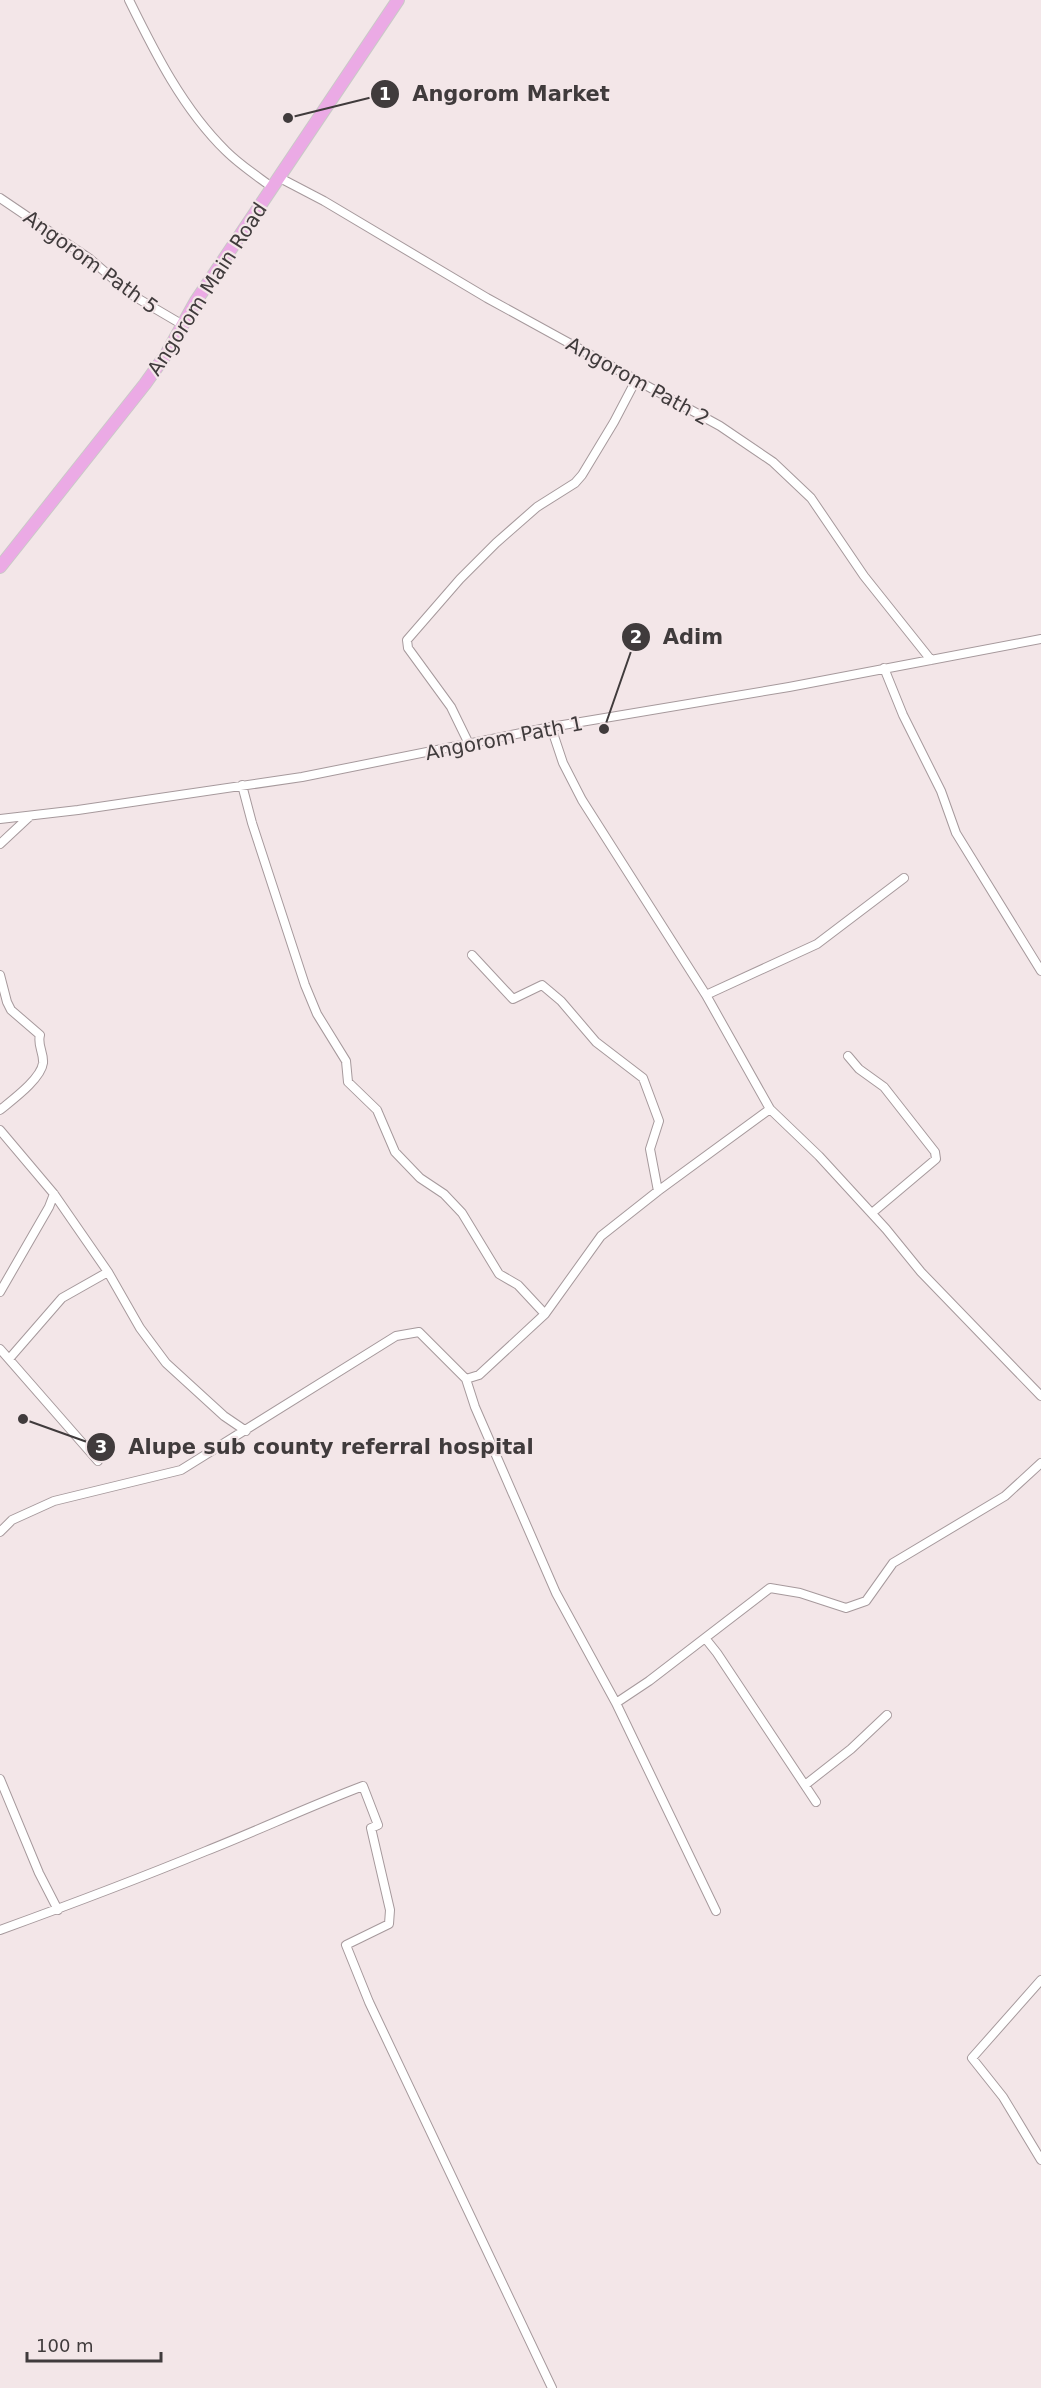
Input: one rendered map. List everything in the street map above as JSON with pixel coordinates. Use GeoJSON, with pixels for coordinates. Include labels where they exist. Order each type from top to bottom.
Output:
{"type":"FeatureCollection","features":[{"type":"Feature","properties":{"kind":"highway","name":"Angorom Main Road"},"geometry":{"type":"LineString","coordinates":[[0,567],[167,353],[183,325],[398,0]]}},
{"type":"Feature","properties":{"kind":"street","name":"Angorom Path 2"},"geometry":{"type":"LineString","coordinates":[[129,0],[162,65],[196,115],[226,151],[277,183],[324,201],[477,293],[720,426],[774,462],[824,515],[864,576],[931,660]]}},
{"type":"Feature","properties":{"kind":"street","name":"Angorom Path 5"},"geometry":{"type":"LineString","coordinates":[[0,198],[90,259],[132,295],[183,325]]}},
{"type":"Feature","properties":{"kind":"street"},"geometry":{"type":"LineString","coordinates":[[469,744],[451,707],[408,648],[407,640],[460,579],[496,543],[537,507],[570,487],[582,475],[636,380]]}},
{"type":"Feature","properties":{"kind":"street","name":"Angorom Path 1"},"geometry":{"type":"LineString","coordinates":[[0,819],[302,777],[551,726],[589,722],[789,687],[1041,639]]}},
{"type":"Feature","properties":{"kind":"street"},"geometry":{"type":"LineString","coordinates":[[884,668],[903,715],[941,791],[956,832],[1041,971]]}},
{"type":"Feature","properties":{"kind":"street"},"geometry":{"type":"LineString","coordinates":[[551,726],[563,763],[582,800],[706,995],[770,1109],[819,1156],[921,1272],[1041,1396]]}},
{"type":"Feature","properties":{"kind":"street"},"geometry":{"type":"LineString","coordinates":[[242,785],[252,823],[305,985],[317,1014],[346,1061],[348,1082],[376,1110],[395,1152],[420,1178],[444,1194],[462,1214],[499,1274],[518,1285],[546,1314]]}},
{"type":"Feature","properties":{"kind":"street"},"geometry":{"type":"LineString","coordinates":[[0,844],[30,816]]}},
{"type":"Feature","properties":{"kind":"street"},"geometry":{"type":"LineString","coordinates":[[706,995],[817,944],[904,878]]}},
{"type":"Feature","properties":{"kind":"street"},"geometry":{"type":"LineString","coordinates":[[472,955],[513,999],[542,985],[561,1001],[596,1042],[642,1078],[659,1121],[650,1149],[658,1191]]}},
{"type":"Feature","properties":{"kind":"street"},"geometry":{"type":"LineString","coordinates":[[0,975],[11,1010],[40,1035],[38,1042],[43,1063],[36,1077],[0,1110]]}},
{"type":"Feature","properties":{"kind":"street"},"geometry":{"type":"LineString","coordinates":[[848,1056],[859,1069],[884,1087],[935,1152],[936,1159],[872,1214]]}},
{"type":"Feature","properties":{"kind":"street"},"geometry":{"type":"LineString","coordinates":[[466,1379],[479,1375],[546,1314],[601,1236],[770,1109]]}},
{"type":"Feature","properties":{"kind":"street"},"geometry":{"type":"LineString","coordinates":[[0,1130],[54,1194],[108,1272],[140,1328],[166,1363],[224,1416],[246,1431]]}},
{"type":"Feature","properties":{"kind":"street"},"geometry":{"type":"LineString","coordinates":[[0,1292],[49,1207],[54,1194]]}},
{"type":"Feature","properties":{"kind":"street"},"geometry":{"type":"LineString","coordinates":[[9,1359],[62,1298],[108,1272]]}},
{"type":"Feature","properties":{"kind":"street"},"geometry":{"type":"LineString","coordinates":[[0,1532],[12,1520],[54,1502],[182,1470],[396,1336],[418,1332],[466,1379],[475,1407],[556,1593],[616,1703],[716,1911]]}},
{"type":"Feature","properties":{"kind":"street"},"geometry":{"type":"LineString","coordinates":[[0,1349],[98,1461]]}},
{"type":"Feature","properties":{"kind":"street"},"geometry":{"type":"LineString","coordinates":[[616,1703],[770,1588],[800,1593],[846,1608],[866,1601],[893,1563],[1005,1496],[1041,1463]]}},
{"type":"Feature","properties":{"kind":"street"},"geometry":{"type":"LineString","coordinates":[[705,1638],[816,1802]]}},
{"type":"Feature","properties":{"kind":"street"},"geometry":{"type":"LineString","coordinates":[[805,1785],[850,1749],[887,1715]]}},
{"type":"Feature","properties":{"kind":"street"},"geometry":{"type":"LineString","coordinates":[[0,1779],[39,1874],[57,1910]]}},
{"type":"Feature","properties":{"kind":"street"},"geometry":{"type":"LineString","coordinates":[[0,1929],[57,1910],[363,1786],[378,1825],[371,1828],[390,1910],[389,1924],[346,1945],[369,2002],[552,2388]]}},
{"type":"Feature","properties":{"kind":"street"},"geometry":{"type":"LineString","coordinates":[[1041,1980],[972,2058],[1003,2097],[1041,2160]]}},
{"type":"Feature","properties":{"kind":"place","name":"Angorom Market"},"geometry":{"type":"Point","coordinates":[288,118]}},
{"type":"Feature","properties":{"kind":"place","name":"Adim"},"geometry":{"type":"Point","coordinates":[604,729]}},
{"type":"Feature","properties":{"kind":"place","name":"Alupe sub county referral hospital"},"geometry":{"type":"Point","coordinates":[23,1419]}}]}
